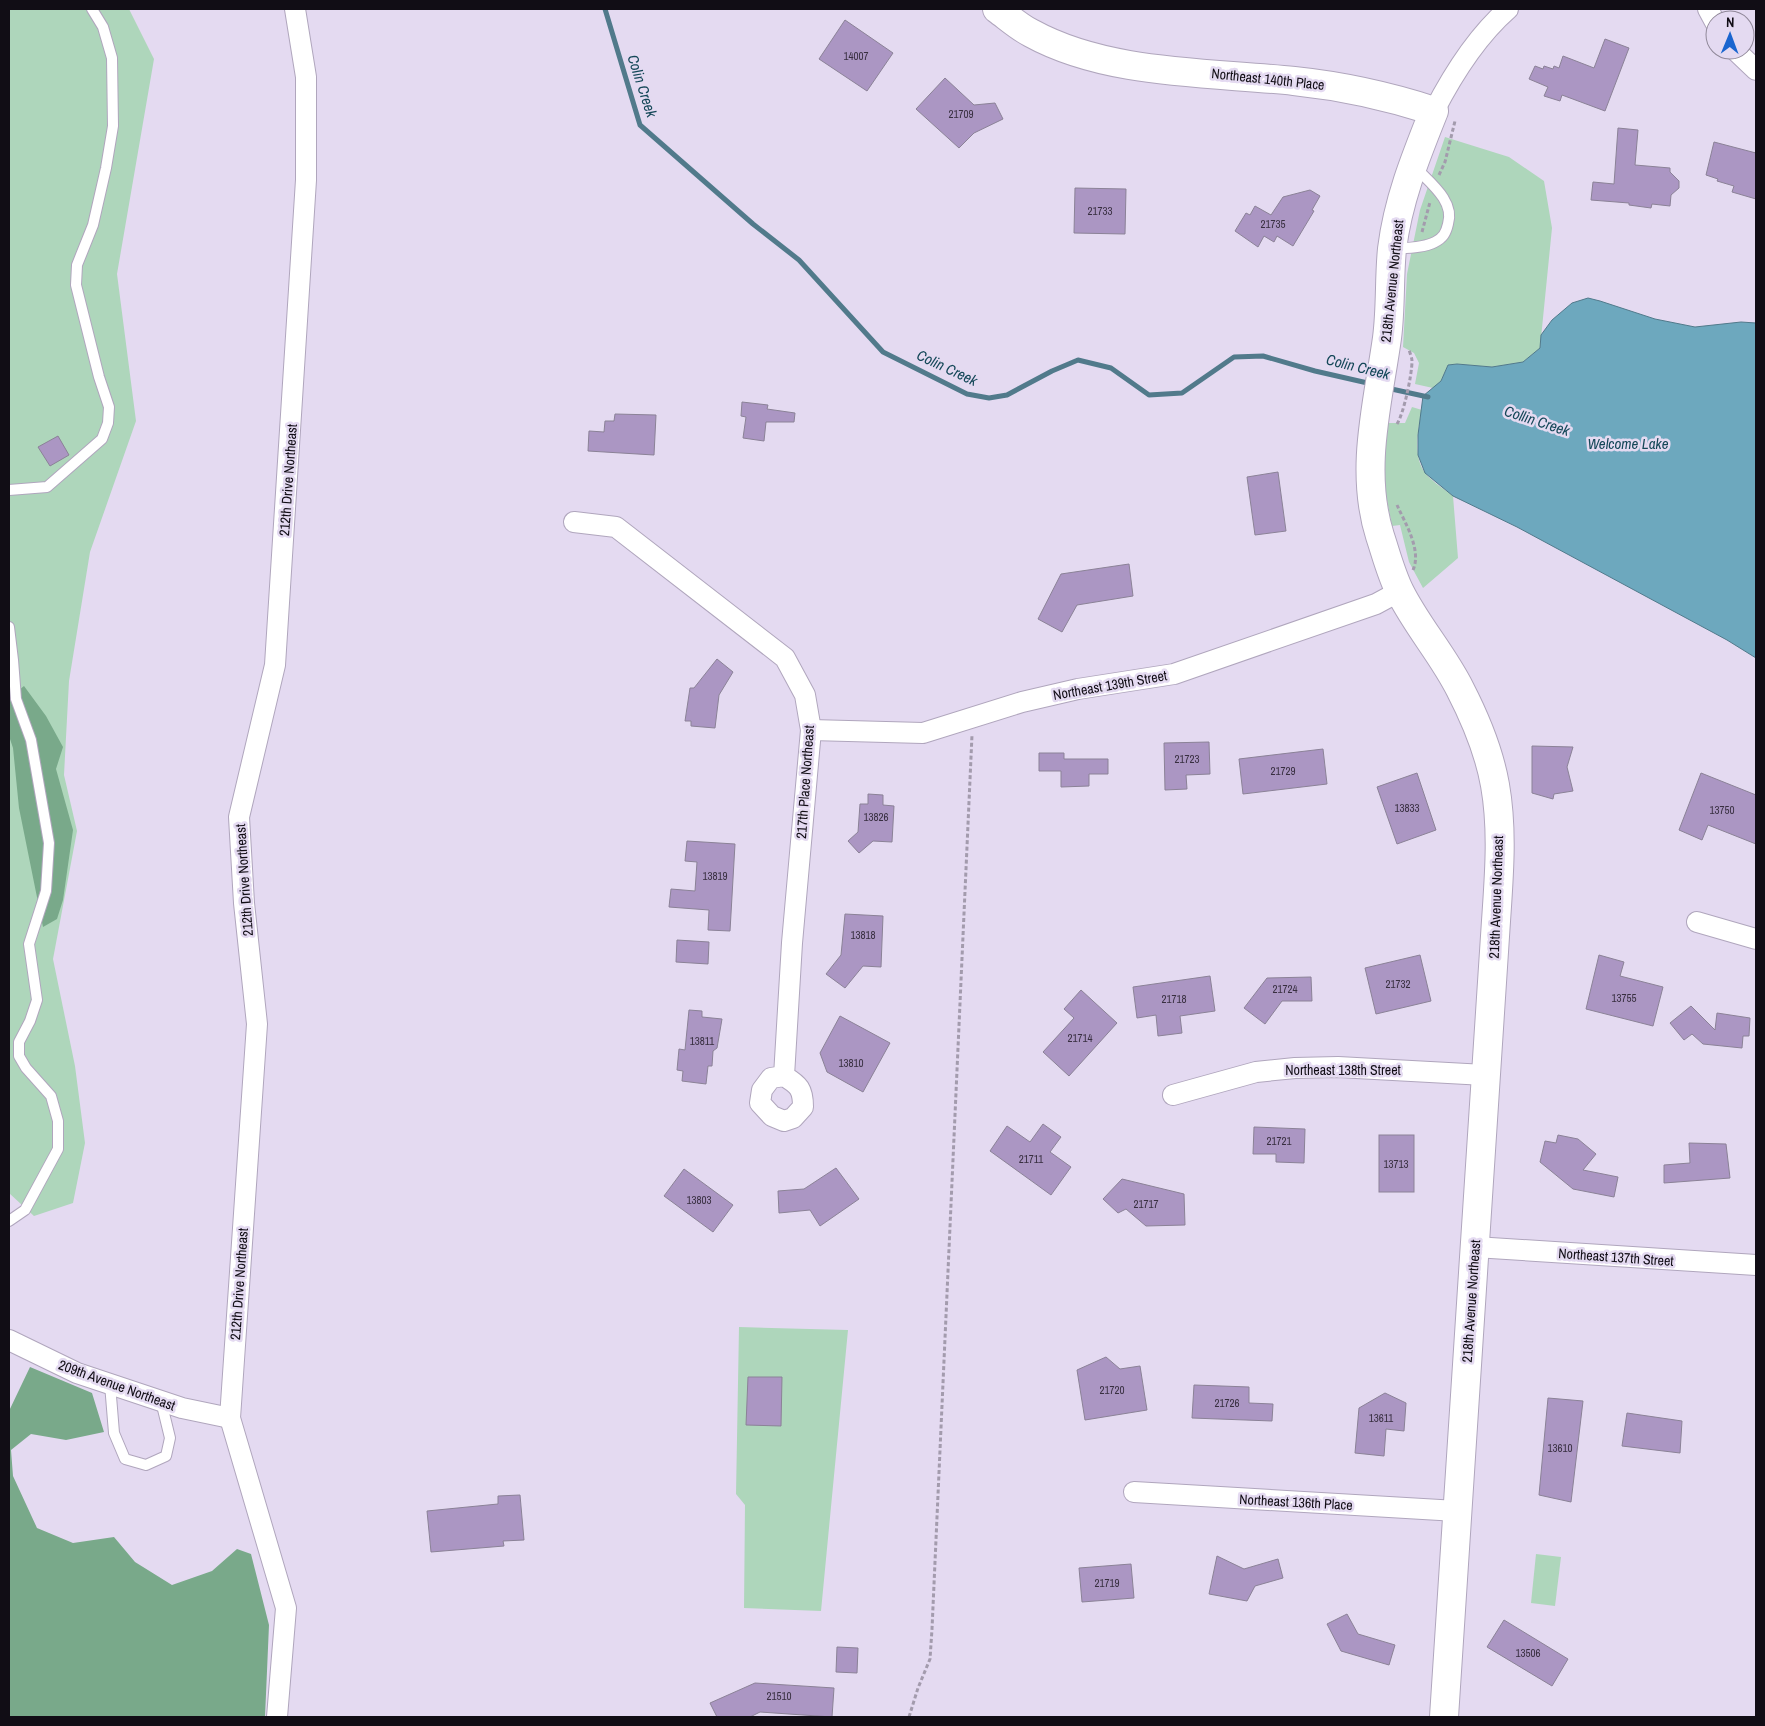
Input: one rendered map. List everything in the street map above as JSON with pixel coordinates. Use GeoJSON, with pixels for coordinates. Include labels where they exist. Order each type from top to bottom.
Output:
{"type":"FeatureCollection","features":[{"type":"Feature","properties":{"kind":"street","name":"212th Drive Northeast"},"geometry":{"type":"LineString","coordinates":[[277,1717],[286,1608],[230,1418],[257,1024],[244,903],[239,817],[275,665],[306,180],[306,77],[295,9]]}},
{"type":"Feature","properties":{"kind":"street","name":"Northeast 140th Place"},"geometry":{"type":"LineString","coordinates":[[997,9],[1030,33],[1065,49],[1100,60],[1153,68],[1295,81],[1438,103]]}},
{"type":"Feature","properties":{"kind":"street"},"geometry":{"type":"LineString","coordinates":[[1438,103],[1465,58],[1508,9]]}},
{"type":"Feature","properties":{"kind":"street"},"geometry":{"type":"LineString","coordinates":[[1746,60],[1756,70]]}},
{"type":"Feature","properties":{"kind":"street","name":"218th Avenue Northeast"},"geometry":{"type":"LineString","coordinates":[[1438,103],[1413,165],[1398,215],[1392,250],[1387,336],[1371,441],[1371,490],[1379,533],[1400,591],[1460,688],[1478,725],[1489,758],[1495,786],[1499,824],[1499,870],[1444,1717]]}},
{"type":"Feature","properties":{"kind":"street","name":"217th Place Northeast"},"geometry":{"type":"LineString","coordinates":[[574,522],[616,528],[785,658],[805,695],[811,730],[792,943],[784,1076]]}},
{"type":"Feature","properties":{"kind":"street","name":"Northeast 139th Street"},"geometry":{"type":"LineString","coordinates":[[811,730],[923,733],[1022,702],[1078,689],[1174,674],[1376,604],[1400,591]]}},
{"type":"Feature","properties":{"kind":"street"},"geometry":{"type":"LineString","coordinates":[[1697,922],[1756,939]]}},
{"type":"Feature","properties":{"kind":"street","name":"Northeast 138th Street"},"geometry":{"type":"LineString","coordinates":[[1173,1095],[1256,1072],[1295,1068],[1338,1067],[1485,1075]]}},
{"type":"Feature","properties":{"kind":"street","name":"Northeast 137th Street"},"geometry":{"type":"LineString","coordinates":[[1475,1247],[1756,1265]]}},
{"type":"Feature","properties":{"kind":"street","name":"209th Avenue Northeast"},"geometry":{"type":"LineString","coordinates":[[9,1340],[77,1373],[182,1408],[230,1418]]}},
{"type":"Feature","properties":{"kind":"street","name":"Northeast 136th Place"},"geometry":{"type":"LineString","coordinates":[[1134,1492],[1457,1511]]}},
{"type":"Feature","properties":{"kind":"lane"},"geometry":{"type":"LineString","coordinates":[[9,490],[46,487],[102,439],[108,423],[109,407],[99,377],[76,285],[77,265],[93,225],[113,126],[112,58],[103,27],[92,9]]}},
{"type":"Feature","properties":{"kind":"lane"},"geometry":{"type":"LineString","coordinates":[[1392,250],[1434,243],[1445,234],[1450,219],[1449,208],[1444,199],[1413,165]]}},
{"type":"Feature","properties":{"kind":"lane"},"geometry":{"type":"LineString","coordinates":[[9,627],[16,699],[31,740],[49,843],[46,891],[29,944],[37,1000],[20,1042],[19,1056],[26,1068],[51,1096],[58,1121],[58,1149],[24,1210],[9,1222]]}},
{"type":"Feature","properties":{"kind":"lane"},"geometry":{"type":"LineString","coordinates":[[110,1384],[114,1433],[125,1459],[146,1465],[166,1456],[170,1438],[161,1401]]}},
{"type":"Feature","properties":{"kind":"path"},"geometry":{"type":"LineString","coordinates":[[1419,246],[1434,188],[1445,162],[1456,120],[1454,100],[1438,103]]}},
{"type":"Feature","properties":{"kind":"path"},"geometry":{"type":"LineString","coordinates":[[1393,430],[1404,406],[1410,375],[1412,361],[1409,343]]}},
{"type":"Feature","properties":{"kind":"path"},"geometry":{"type":"LineString","coordinates":[[1395,498],[1414,547],[1416,564],[1400,591]]}},
{"type":"Feature","properties":{"kind":"path"},"geometry":{"type":"LineString","coordinates":[[909,1717],[930,1659],[932,1629],[973,717]]}},
{"type":"Feature","properties":{"kind":"green space"},"geometry":{"type":"Polygon","coordinates":[[[9,9],[129,9],[154,59],[117,274],[136,421],[90,552],[69,681],[64,775],[77,831],[53,959],[75,1066],[85,1143],[73,1203],[34,1216],[9,1193],[9,9]]]}},
{"type":"Feature","properties":{"kind":"green space"},"geometry":{"type":"Polygon","coordinates":[[[1445,137],[1509,157],[1544,181],[1552,228],[1540,348],[1523,362],[1492,367],[1448,365],[1441,381],[1433,388],[1415,384],[1419,363],[1414,353],[1403,347],[1407,274],[1420,210],[1445,137]]]}},
{"type":"Feature","properties":{"kind":"green space"},"geometry":{"type":"Polygon","coordinates":[[[1412,407],[1422,410],[1417,443],[1419,460],[1422,467],[1432,480],[1453,496],[1458,558],[1423,588],[1409,562],[1400,525],[1392,526],[1384,485],[1385,423],[1405,423],[1412,407]]]}},
{"type":"Feature","properties":{"kind":"green space"},"geometry":{"type":"Polygon","coordinates":[[[24,686],[46,716],[63,747],[56,769],[73,830],[63,900],[57,919],[43,927],[19,808],[13,748],[9,736],[9,698],[24,686]]]}},
{"type":"Feature","properties":{"kind":"green space"},"geometry":{"type":"Polygon","coordinates":[[[739,1327],[848,1330],[821,1611],[744,1608],[745,1505],[736,1494],[739,1327]]]}},
{"type":"Feature","properties":{"kind":"green space"},"geometry":{"type":"Polygon","coordinates":[[[30,1367],[92,1393],[104,1432],[66,1440],[31,1434],[11,1450],[13,1476],[37,1528],[73,1543],[114,1537],[135,1562],[172,1585],[212,1571],[237,1549],[251,1554],[269,1625],[265,1717],[9,1717],[9,1411],[30,1367]]]}},
{"type":"Feature","properties":{"kind":"green space"},"geometry":{"type":"Polygon","coordinates":[[[1536,1554],[1561,1557],[1555,1606],[1531,1603],[1536,1554]]]}},
{"type":"Feature","properties":{"kind":"water","name":"Welcome Lake"},"geometry":{"type":"Polygon","coordinates":[[[1588,298],[1655,319],[1695,327],[1741,322],[1756,323],[1756,658],[1727,640],[1517,527],[1453,496],[1425,473],[1418,455],[1418,435],[1423,396],[1441,381],[1448,365],[1492,367],[1523,362],[1540,348],[1541,335],[1552,320],[1572,303],[1588,298]]]}},
{"type":"Feature","properties":{"kind":"building"},"geometry":{"type":"Polygon","coordinates":[[[845,20],[893,53],[867,91],[819,59],[845,20]]]}},
{"type":"Feature","properties":{"kind":"building"},"geometry":{"type":"Polygon","coordinates":[[[1605,39],[1629,48],[1605,111],[1562,95],[1560,101],[1544,96],[1548,87],[1529,79],[1535,66],[1543,69],[1544,66],[1553,69],[1554,66],[1559,68],[1563,56],[1594,68],[1605,39]]]}},
{"type":"Feature","properties":{"kind":"building"},"geometry":{"type":"Polygon","coordinates":[[[945,78],[974,105],[995,103],[1003,119],[974,133],[959,148],[916,109],[945,78]]]}},
{"type":"Feature","properties":{"kind":"building"},"geometry":{"type":"Polygon","coordinates":[[[1618,128],[1638,130],[1635,165],[1670,168],[1670,172],[1679,181],[1679,188],[1671,195],[1670,206],[1652,204],[1651,208],[1629,205],[1629,203],[1591,200],[1593,182],[1614,184],[1618,128]]]}},
{"type":"Feature","properties":{"kind":"building"},"geometry":{"type":"Polygon","coordinates":[[[1714,142],[1756,153],[1756,199],[1732,192],[1734,186],[1717,181],[1718,179],[1706,175],[1714,142]]]}},
{"type":"Feature","properties":{"kind":"building"},"geometry":{"type":"Polygon","coordinates":[[[1075,188],[1126,189],[1125,234],[1074,233],[1075,188]]]}},
{"type":"Feature","properties":{"kind":"building"},"geometry":{"type":"Polygon","coordinates":[[[1310,190],[1320,196],[1312,210],[1314,211],[1293,246],[1277,236],[1274,242],[1264,236],[1258,247],[1235,231],[1246,213],[1250,215],[1255,206],[1271,215],[1283,197],[1310,190]]]}},
{"type":"Feature","properties":{"kind":"building"},"geometry":{"type":"Polygon","coordinates":[[[742,402],[768,405],[767,409],[795,413],[794,422],[766,422],[764,441],[743,438],[746,417],[741,416],[742,402]]]}},
{"type":"Feature","properties":{"kind":"building"},"geometry":{"type":"Polygon","coordinates":[[[615,414],[656,415],[654,455],[588,451],[589,431],[604,432],[605,421],[614,421],[615,414]]]}},
{"type":"Feature","properties":{"kind":"building"},"geometry":{"type":"Polygon","coordinates":[[[58,436],[69,455],[50,466],[38,447],[58,436]]]}},
{"type":"Feature","properties":{"kind":"building"},"geometry":{"type":"Polygon","coordinates":[[[1278,472],[1286,531],[1255,535],[1247,477],[1278,472]]]}},
{"type":"Feature","properties":{"kind":"building"},"geometry":{"type":"Polygon","coordinates":[[[1129,564],[1133,596],[1077,605],[1062,632],[1038,619],[1061,574],[1129,564]]]}},
{"type":"Feature","properties":{"kind":"building"},"geometry":{"type":"Polygon","coordinates":[[[717,659],[733,672],[719,695],[715,728],[691,726],[691,721],[685,721],[690,688],[694,688],[717,659]]]}},
{"type":"Feature","properties":{"kind":"building"},"geometry":{"type":"Polygon","coordinates":[[[1209,742],[1210,774],[1186,775],[1187,789],[1165,790],[1164,743],[1209,742]]]}},
{"type":"Feature","properties":{"kind":"building"},"geometry":{"type":"Polygon","coordinates":[[[1532,746],[1573,747],[1567,767],[1573,791],[1554,794],[1553,799],[1532,793],[1532,746]]]}},
{"type":"Feature","properties":{"kind":"building"},"geometry":{"type":"Polygon","coordinates":[[[1323,749],[1327,784],[1243,794],[1239,759],[1323,749]]]}},
{"type":"Feature","properties":{"kind":"building"},"geometry":{"type":"Polygon","coordinates":[[[1039,753],[1064,753],[1064,759],[1108,759],[1108,774],[1089,774],[1089,786],[1061,787],[1061,771],[1039,771],[1039,753]]]}},
{"type":"Feature","properties":{"kind":"building"},"geometry":{"type":"Polygon","coordinates":[[[1417,773],[1436,830],[1397,844],[1377,787],[1417,773]]]}},
{"type":"Feature","properties":{"kind":"building"},"geometry":{"type":"Polygon","coordinates":[[[1701,773],[1756,795],[1756,844],[1708,825],[1702,840],[1679,830],[1701,773]]]}},
{"type":"Feature","properties":{"kind":"building"},"geometry":{"type":"Polygon","coordinates":[[[868,794],[883,795],[883,805],[894,806],[892,842],[873,841],[859,853],[848,841],[858,832],[860,804],[868,804],[868,794]]]}},
{"type":"Feature","properties":{"kind":"building"},"geometry":{"type":"Polygon","coordinates":[[[687,841],[735,844],[730,931],[708,930],[709,910],[669,907],[671,889],[695,891],[697,862],[685,861],[687,841]]]}},
{"type":"Feature","properties":{"kind":"building"},"geometry":{"type":"Polygon","coordinates":[[[845,914],[883,916],[881,967],[863,966],[845,988],[826,974],[841,955],[845,914]]]}},
{"type":"Feature","properties":{"kind":"building"},"geometry":{"type":"Polygon","coordinates":[[[677,940],[709,942],[708,964],[676,962],[677,940]]]}},
{"type":"Feature","properties":{"kind":"building"},"geometry":{"type":"Polygon","coordinates":[[[1420,955],[1431,1001],[1376,1014],[1365,968],[1420,955]]]}},
{"type":"Feature","properties":{"kind":"building"},"geometry":{"type":"Polygon","coordinates":[[[1599,955],[1624,962],[1620,976],[1663,987],[1653,1026],[1586,1009],[1599,955]]]}},
{"type":"Feature","properties":{"kind":"building"},"geometry":{"type":"Polygon","coordinates":[[[1210,976],[1215,1011],[1180,1016],[1182,1033],[1158,1036],[1156,1015],[1137,1018],[1133,987],[1210,976]]]}},
{"type":"Feature","properties":{"kind":"building"},"geometry":{"type":"Polygon","coordinates":[[[1311,977],[1312,1001],[1282,1001],[1265,1024],[1244,1008],[1267,978],[1311,977]]]}},
{"type":"Feature","properties":{"kind":"building"},"geometry":{"type":"Polygon","coordinates":[[[1081,990],[1117,1023],[1069,1076],[1043,1052],[1074,1018],[1064,1009],[1081,990]]]}},
{"type":"Feature","properties":{"kind":"building"},"geometry":{"type":"Polygon","coordinates":[[[1691,1006],[1715,1030],[1717,1013],[1750,1018],[1749,1036],[1743,1036],[1742,1048],[1703,1044],[1692,1034],[1684,1040],[1670,1023],[1691,1006]]]}},
{"type":"Feature","properties":{"kind":"building"},"geometry":{"type":"Polygon","coordinates":[[[689,1010],[702,1011],[702,1017],[722,1019],[717,1048],[713,1051],[712,1066],[708,1066],[706,1084],[682,1081],[683,1071],[677,1070],[679,1049],[685,1050],[689,1010]]]}},
{"type":"Feature","properties":{"kind":"building"},"geometry":{"type":"Polygon","coordinates":[[[840,1016],[890,1043],[863,1092],[827,1072],[820,1053],[840,1016]]]}},
{"type":"Feature","properties":{"kind":"building"},"geometry":{"type":"Polygon","coordinates":[[[1043,1124],[1061,1137],[1050,1152],[1071,1167],[1051,1195],[990,1151],[1007,1126],[1030,1142],[1043,1124]]]}},
{"type":"Feature","properties":{"kind":"building"},"geometry":{"type":"Polygon","coordinates":[[[1254,1127],[1305,1129],[1304,1163],[1276,1162],[1276,1154],[1253,1154],[1254,1127]]]}},
{"type":"Feature","properties":{"kind":"building"},"geometry":{"type":"Polygon","coordinates":[[[1379,1135],[1414,1135],[1414,1192],[1379,1192],[1379,1135]]]}},
{"type":"Feature","properties":{"kind":"building"},"geometry":{"type":"Polygon","coordinates":[[[1558,1135],[1578,1139],[1596,1154],[1583,1170],[1618,1177],[1614,1197],[1573,1189],[1540,1162],[1545,1141],[1556,1143],[1558,1135]]]}},
{"type":"Feature","properties":{"kind":"building"},"geometry":{"type":"Polygon","coordinates":[[[1689,1143],[1726,1144],[1730,1178],[1664,1183],[1664,1165],[1690,1163],[1689,1143]]]}},
{"type":"Feature","properties":{"kind":"building"},"geometry":{"type":"Polygon","coordinates":[[[836,1168],[859,1199],[820,1226],[810,1210],[779,1213],[778,1191],[804,1189],[836,1168]]]}},
{"type":"Feature","properties":{"kind":"building"},"geometry":{"type":"Polygon","coordinates":[[[684,1169],[733,1205],[713,1232],[664,1196],[684,1169]]]}},
{"type":"Feature","properties":{"kind":"building"},"geometry":{"type":"Polygon","coordinates":[[[1122,1179],[1184,1194],[1185,1225],[1146,1226],[1126,1209],[1118,1213],[1103,1199],[1122,1179]]]}},
{"type":"Feature","properties":{"kind":"building"},"geometry":{"type":"Polygon","coordinates":[[[1106,1357],[1120,1369],[1140,1366],[1147,1410],[1085,1420],[1077,1370],[1106,1357]]]}},
{"type":"Feature","properties":{"kind":"building"},"geometry":{"type":"Polygon","coordinates":[[[748,1377],[782,1377],[781,1426],[746,1425],[748,1377]]]}},
{"type":"Feature","properties":{"kind":"building"},"geometry":{"type":"Polygon","coordinates":[[[1194,1385],[1249,1387],[1249,1403],[1273,1404],[1272,1421],[1192,1418],[1194,1385]]]}},
{"type":"Feature","properties":{"kind":"building"},"geometry":{"type":"Polygon","coordinates":[[[1385,1393],[1406,1403],[1404,1431],[1386,1429],[1384,1456],[1355,1453],[1359,1408],[1385,1393]]]}},
{"type":"Feature","properties":{"kind":"building"},"geometry":{"type":"Polygon","coordinates":[[[1548,1398],[1583,1401],[1571,1502],[1539,1495],[1548,1398]]]}},
{"type":"Feature","properties":{"kind":"building"},"geometry":{"type":"Polygon","coordinates":[[[1627,1413],[1682,1421],[1680,1453],[1622,1446],[1627,1413]]]}},
{"type":"Feature","properties":{"kind":"building"},"geometry":{"type":"Polygon","coordinates":[[[520,1495],[524,1540],[503,1541],[504,1546],[431,1552],[427,1511],[498,1504],[498,1496],[520,1495]]]}},
{"type":"Feature","properties":{"kind":"building"},"geometry":{"type":"Polygon","coordinates":[[[1217,1556],[1244,1569],[1278,1559],[1283,1578],[1255,1586],[1247,1601],[1209,1594],[1217,1556]]]}},
{"type":"Feature","properties":{"kind":"building"},"geometry":{"type":"Polygon","coordinates":[[[1131,1564],[1134,1598],[1082,1602],[1079,1568],[1131,1564]]]}},
{"type":"Feature","properties":{"kind":"building"},"geometry":{"type":"Polygon","coordinates":[[[1347,1614],[1358,1634],[1395,1645],[1389,1665],[1341,1651],[1327,1624],[1347,1614]]]}},
{"type":"Feature","properties":{"kind":"building"},"geometry":{"type":"Polygon","coordinates":[[[1504,1620],[1568,1659],[1552,1686],[1487,1647],[1504,1620]]]}},
{"type":"Feature","properties":{"kind":"building"},"geometry":{"type":"Polygon","coordinates":[[[837,1647],[858,1648],[857,1673],[836,1672],[837,1647]]]}},
{"type":"Feature","properties":{"kind":"building"},"geometry":{"type":"Polygon","coordinates":[[[755,1683],[834,1688],[832,1717],[760,1712],[750,1717],[717,1717],[710,1703],[755,1683]]]}},
{"type":"Feature","properties":{"kind":"waterway","name":"Colin Creek"},"geometry":{"type":"LineString","coordinates":[[605,9],[640,125],[753,224],[799,260],[883,352],[967,394],[989,398],[1007,395],[1052,371],[1078,360],[1111,368],[1149,395],[1182,393],[1234,357],[1263,356],[1315,371],[1372,384]]}},
{"type":"Feature","properties":{"kind":"waterway","name":"Colin Creek"},"geometry":{"type":"LineString","coordinates":[[1387,388],[1428,397]]}},
{"type":"Feature","properties":{"kind":"water label","name":"Collin Creek"},"geometry":{"type":"Point","coordinates":[1537,421]}}]}
